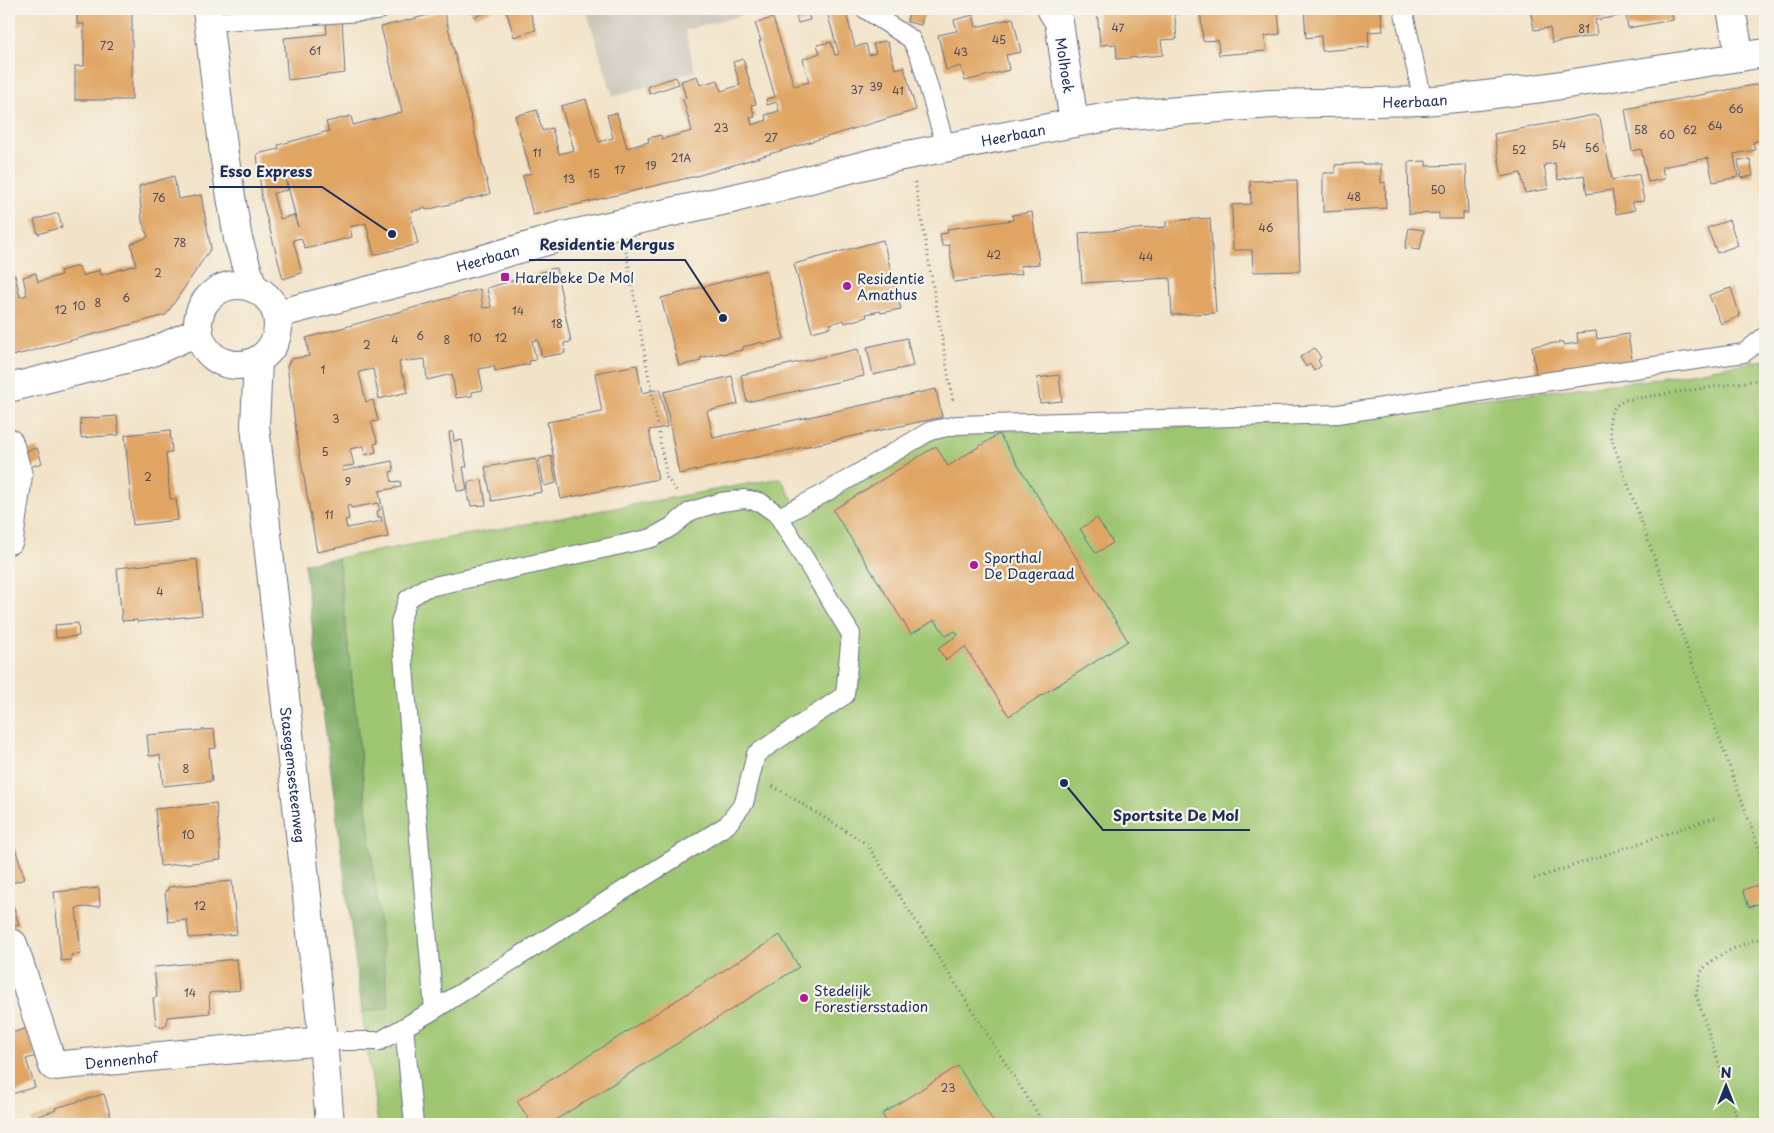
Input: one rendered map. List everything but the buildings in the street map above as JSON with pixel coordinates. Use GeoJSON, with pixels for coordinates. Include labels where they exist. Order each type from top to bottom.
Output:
{"type":"FeatureCollection","features":[{"type":"Feature","properties":{"kind":"street","name":"Molhoek"},"geometry":{"type":"LineString","coordinates":[[1051,9],[1059,22],[1074,123]]}},
{"type":"Feature","properties":{"kind":"street"},"geometry":{"type":"LineString","coordinates":[[1732,9],[1753,55]]}},
{"type":"Feature","properties":{"kind":"street"},"geometry":{"type":"LineString","coordinates":[[208,16],[224,154],[238,239],[241,287]]}},
{"type":"Feature","properties":{"kind":"street","name":"Heerbaan"},"geometry":{"type":"LineString","coordinates":[[277,314],[416,278],[564,236],[735,198],[910,155],[1074,123],[1115,116],[1271,104],[1423,101],[1542,88],[1753,55]]}},
{"type":"Feature","properties":{"kind":"street"},"geometry":{"type":"LineString","coordinates":[[241,287],[262,294],[277,314],[277,334],[271,347],[246,363],[221,362],[204,342],[200,312],[208,300],[219,290],[241,287]]}},
{"type":"Feature","properties":{"kind":"street"},"geometry":{"type":"LineString","coordinates":[[9,388],[204,342]]}},
{"type":"Feature","properties":{"kind":"street","name":"Stasegemsesteenweg"},"geometry":{"type":"LineString","coordinates":[[246,363],[255,426],[323,1041],[330,1124]]}},
{"type":"Feature","properties":{"kind":"street"},"geometry":{"type":"LineString","coordinates":[[9,443],[18,475],[9,540]]}},
{"type":"Feature","properties":{"kind":"street","name":"Dennenhof"},"geometry":{"type":"LineString","coordinates":[[9,945],[13,944],[53,1066],[323,1041]]}},
{"type":"Feature","properties":{"kind":"lane"},"geometry":{"type":"LineString","coordinates":[[208,16],[376,11],[382,9]]}},
{"type":"Feature","properties":{"kind":"lane"},"geometry":{"type":"LineString","coordinates":[[865,9],[912,39],[920,57],[946,148]]}},
{"type":"Feature","properties":{"kind":"lane"},"geometry":{"type":"LineString","coordinates":[[1403,9],[1423,101]]}},
{"type":"Feature","properties":{"kind":"lane"},"geometry":{"type":"LineString","coordinates":[[779,517],[930,431],[957,425],[1338,414],[1537,383],[1744,354],[1765,336]]}},
{"type":"Feature","properties":{"kind":"lane"},"geometry":{"type":"LineString","coordinates":[[323,1041],[380,1041],[434,1010],[727,825],[744,803],[756,754],[845,695],[851,634],[779,517],[760,502],[744,499],[721,502],[691,511],[671,528],[652,538],[425,588],[408,599],[400,622],[434,1010]]}},
{"type":"Feature","properties":{"kind":"lane"},"geometry":{"type":"LineString","coordinates":[[404,1027],[414,1124]]}},
{"type":"Feature","properties":{"kind":"path"},"geometry":{"type":"LineString","coordinates":[[910,155],[957,425]]}},
{"type":"Feature","properties":{"kind":"path"},"geometry":{"type":"LineString","coordinates":[[620,224],[667,478],[691,511]]}},
{"type":"Feature","properties":{"kind":"path"},"geometry":{"type":"LineString","coordinates":[[1765,379],[1625,400],[1618,404],[1609,418],[1609,428],[1613,443],[1765,865]]}},
{"type":"Feature","properties":{"kind":"path"},"geometry":{"type":"LineString","coordinates":[[751,773],[867,844],[1044,1124]]}},
{"type":"Feature","properties":{"kind":"path"},"geometry":{"type":"LineString","coordinates":[[1534,879],[1716,817]]}},
{"type":"Feature","properties":{"kind":"path"},"geometry":{"type":"LineString","coordinates":[[1738,1124],[1696,995],[1699,979],[1704,968],[1735,948],[1765,937]]}},
{"type":"Feature","properties":{"kind":"shaded area"},"geometry":{"type":"Polygon","coordinates":[[[586,9],[765,9],[685,30],[695,71],[613,97],[586,9]]]}},
{"type":"Feature","properties":{"kind":"green space"},"geometry":{"type":"Polygon","coordinates":[[[1765,360],[1765,1124],[378,1124],[362,1012],[389,1008],[338,558],[781,478],[802,517],[940,434],[996,430],[1123,432],[1480,399],[1648,380],[1765,360]]]}},
{"type":"Feature","properties":{"kind":"green space"},"geometry":{"type":"Polygon","coordinates":[[[338,558],[389,1008],[362,1012],[304,563],[338,558]]]}},
{"type":"Feature","properties":{"kind":"place","name":"Esso Express"},"geometry":{"type":"Point","coordinates":[392,234]}},
{"type":"Feature","properties":{"kind":"place","name":"Harelbeke De Mol"},"geometry":{"type":"Point","coordinates":[505,277]}},
{"type":"Feature","properties":{"kind":"place","name":"Residentie Amathus"},"geometry":{"type":"Point","coordinates":[847,286]}},
{"type":"Feature","properties":{"kind":"place","name":"Residentie Mergus"},"geometry":{"type":"Point","coordinates":[723,318]}},
{"type":"Feature","properties":{"kind":"place","name":"Sporthal De Dageraad"},"geometry":{"type":"Point","coordinates":[974,565]}},
{"type":"Feature","properties":{"kind":"place","name":"Sportsite De Mol"},"geometry":{"type":"Point","coordinates":[1064,783]}},
{"type":"Feature","properties":{"kind":"place","name":"Stedelijk Forestiersstadion"},"geometry":{"type":"Point","coordinates":[804,998]}}]}
